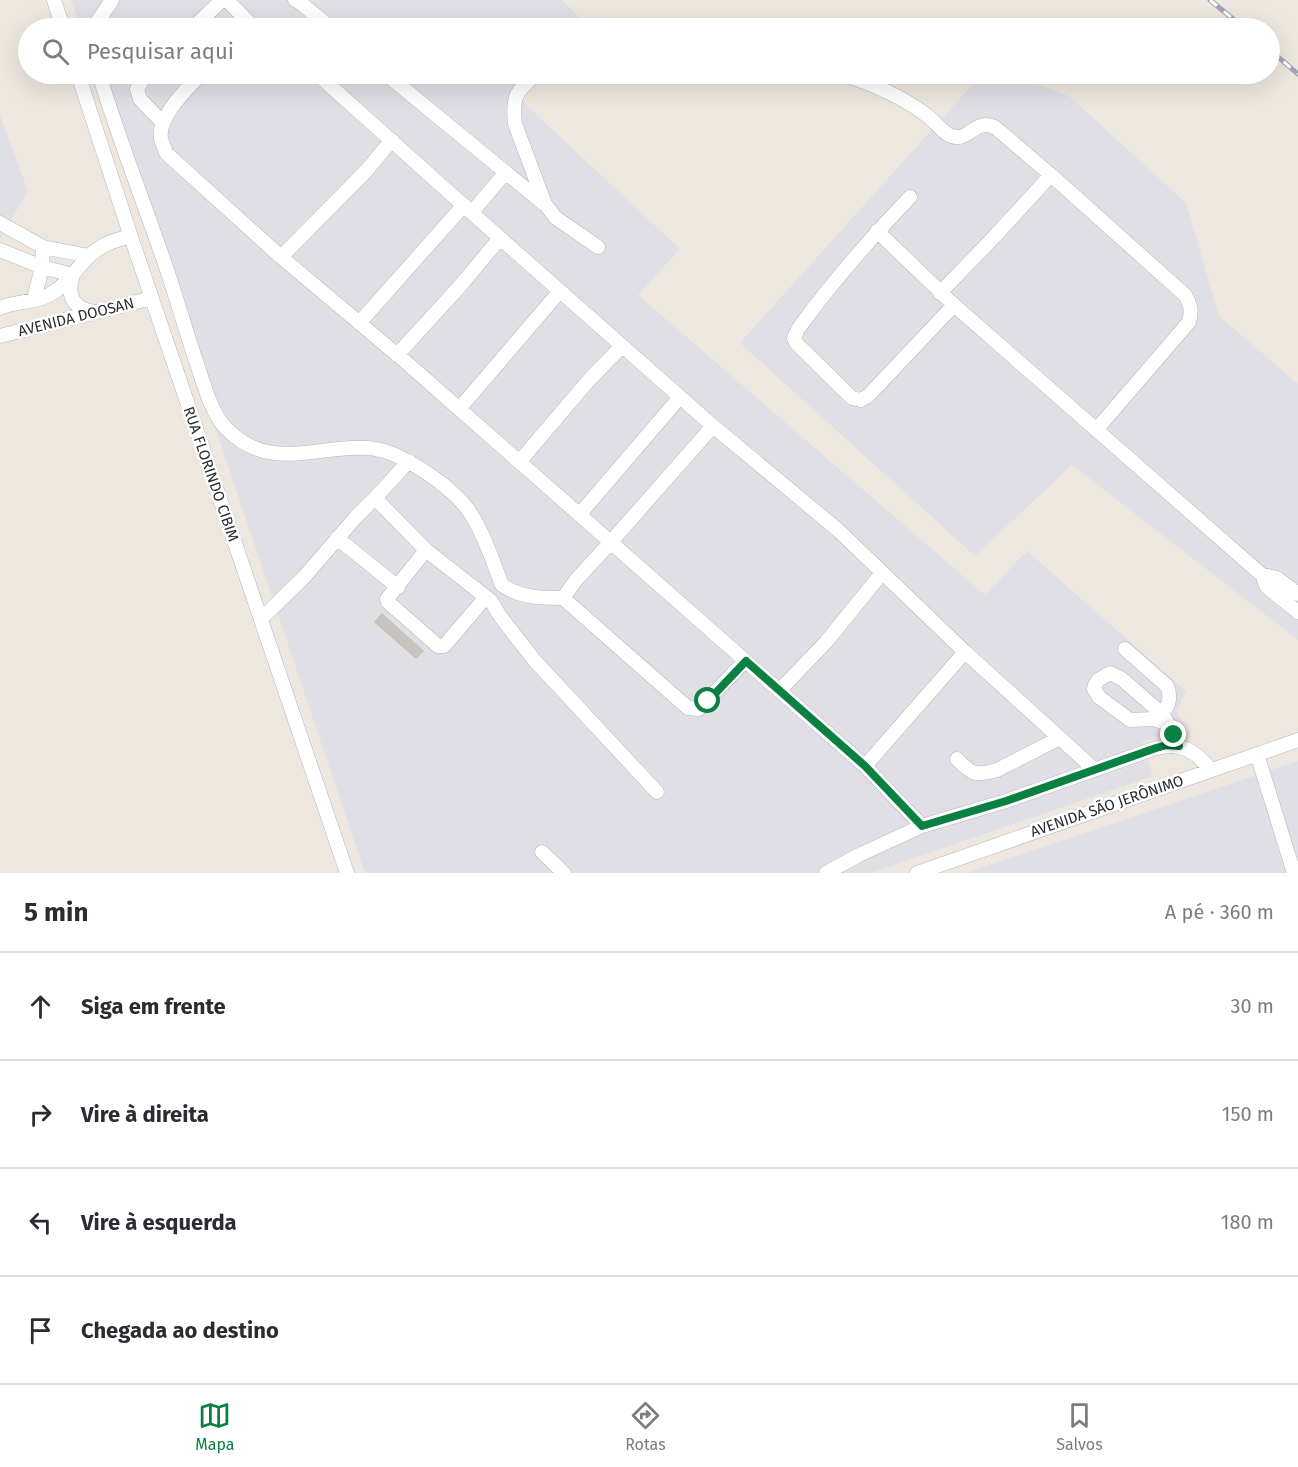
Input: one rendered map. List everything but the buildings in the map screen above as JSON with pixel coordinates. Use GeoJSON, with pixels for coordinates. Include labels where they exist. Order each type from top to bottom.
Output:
{"type":"FeatureCollection","features":[{"type":"Feature","properties":{"kind":"street"},"geometry":{"type":"LineString","coordinates":[[54,0],[60,18]]}},
{"type":"Feature","properties":{"kind":"street"},"geometry":{"type":"LineString","coordinates":[[100,18],[112,0]]}},
{"type":"Feature","properties":{"kind":"street"},"geometry":{"type":"LineString","coordinates":[[203,18],[222,0]]}},
{"type":"Feature","properties":{"kind":"street"},"geometry":{"type":"LineString","coordinates":[[227,0],[243,18]]}},
{"type":"Feature","properties":{"kind":"street"},"geometry":{"type":"LineString","coordinates":[[294,0],[303,4],[319,18]]}},
{"type":"Feature","properties":{"kind":"street","name":"RUA FLORINDO CIBIM"},"geometry":{"type":"LineString","coordinates":[[81,84],[347,873]]}},
{"type":"Feature","properties":{"kind":"street"},"geometry":{"type":"LineString","coordinates":[[102,84],[208,398],[224,426],[242,441],[263,452],[296,454],[368,447],[409,461],[447,488],[471,514],[502,585],[509,590],[531,597],[563,598],[688,708],[699,709],[746,661]]}},
{"type":"Feature","properties":{"kind":"street"},"geometry":{"type":"LineString","coordinates":[[140,84],[137,89],[140,99],[162,122]]}},
{"type":"Feature","properties":{"kind":"street"},"geometry":{"type":"LineString","coordinates":[[192,84],[162,122],[160,138],[166,153],[281,257],[459,409],[865,766],[922,826]]}},
{"type":"Feature","properties":{"kind":"street"},"geometry":{"type":"LineString","coordinates":[[328,84],[713,426],[838,530],[965,652],[1094,769]]}},
{"type":"Feature","properties":{"kind":"street"},"geometry":{"type":"LineString","coordinates":[[398,84],[545,204],[556,218],[598,247]]}},
{"type":"Feature","properties":{"kind":"street"},"geometry":{"type":"LineString","coordinates":[[526,84],[517,93],[515,99],[515,124],[545,204]]}},
{"type":"Feature","properties":{"kind":"street"},"geometry":{"type":"LineString","coordinates":[[870,84],[909,103],[933,119],[947,135],[958,137],[982,124],[989,124],[996,128],[1176,286],[1190,303],[1189,322],[1096,430]]}},
{"type":"Feature","properties":{"kind":"street"},"geometry":{"type":"LineString","coordinates":[[281,257],[366,171],[392,140]]}},
{"type":"Feature","properties":{"kind":"street"},"geometry":{"type":"LineString","coordinates":[[358,322],[506,172]]}},
{"type":"Feature","properties":{"kind":"street"},"geometry":{"type":"LineString","coordinates":[[940,293],[1051,175]]}},
{"type":"Feature","properties":{"kind":"street"},"geometry":{"type":"LineString","coordinates":[[910,197],[835,280],[795,335],[796,343],[852,398],[861,400],[868,396],[954,305]]}},
{"type":"Feature","properties":{"kind":"street"},"geometry":{"type":"LineString","coordinates":[[0,223],[43,247],[89,256]]}},
{"type":"Feature","properties":{"kind":"street"},"geometry":{"type":"LineString","coordinates":[[878,231],[940,293],[1262,575],[1267,587],[1298,612]]}},
{"type":"Feature","properties":{"kind":"street","name":"AVENIDA DOOSAN"},"geometry":{"type":"LineString","coordinates":[[0,308],[49,295],[73,275],[100,247],[118,239],[131,237]]}},
{"type":"Feature","properties":{"kind":"street"},"geometry":{"type":"LineString","coordinates":[[397,355],[500,238]]}},
{"type":"Feature","properties":{"kind":"street"},"geometry":{"type":"LineString","coordinates":[[34,299],[42,267],[43,247]]}},
{"type":"Feature","properties":{"kind":"street"},"geometry":{"type":"LineString","coordinates":[[0,250],[42,267],[73,275],[70,284],[73,301],[80,308],[97,312]]}},
{"type":"Feature","properties":{"kind":"street"},"geometry":{"type":"LineString","coordinates":[[459,409],[560,291]]}},
{"type":"Feature","properties":{"kind":"street","name":"AVENIDA DOOSAN"},"geometry":{"type":"LineString","coordinates":[[0,336],[152,298]]}},
{"type":"Feature","properties":{"kind":"street"},"geometry":{"type":"LineString","coordinates":[[519,462],[589,380],[622,346]]}},
{"type":"Feature","properties":{"kind":"street"},"geometry":{"type":"LineString","coordinates":[[579,515],[680,397]]}},
{"type":"Feature","properties":{"kind":"street"},"geometry":{"type":"LineString","coordinates":[[563,598],[576,580],[713,426]]}},
{"type":"Feature","properties":{"kind":"street"},"geometry":{"type":"LineString","coordinates":[[261,619],[305,576],[355,518],[409,461]]}},
{"type":"Feature","properties":{"kind":"street"},"geometry":{"type":"LineString","coordinates":[[375,498],[426,550],[491,601],[535,661],[657,792]]}},
{"type":"Feature","properties":{"kind":"street"},"geometry":{"type":"LineString","coordinates":[[337,538],[398,587]]}},
{"type":"Feature","properties":{"kind":"street"},"geometry":{"type":"LineString","coordinates":[[426,550],[388,597],[388,602],[438,646],[444,646],[486,597]]}},
{"type":"Feature","properties":{"kind":"street"},"geometry":{"type":"LineString","coordinates":[[779,691],[826,642],[882,573]]}},
{"type":"Feature","properties":{"kind":"street"},"geometry":{"type":"LineString","coordinates":[[1262,575],[1277,578],[1298,594]]}},
{"type":"Feature","properties":{"kind":"street"},"geometry":{"type":"LineString","coordinates":[[500,616],[509,590]]}},
{"type":"Feature","properties":{"kind":"street"},"geometry":{"type":"LineString","coordinates":[[1125,649],[1167,686],[1169,699],[1165,710],[1161,713]]}},
{"type":"Feature","properties":{"kind":"street"},"geometry":{"type":"LineString","coordinates":[[865,766],[965,652]]}},
{"type":"Feature","properties":{"kind":"street"},"geometry":{"type":"LineString","coordinates":[[1170,725],[1154,719],[1130,720],[1099,697],[1094,689],[1095,685],[1098,680],[1110,672],[1122,679],[1161,713],[1170,725],[1179,746]]}},
{"type":"Feature","properties":{"kind":"street"},"geometry":{"type":"LineString","coordinates":[[957,759],[971,772],[981,774],[997,770],[1060,738]]}},
{"type":"Feature","properties":{"kind":"street","name":"AVENIDA SÃO JERÔNIMO"},"geometry":{"type":"LineString","coordinates":[[917,873],[1298,740]]}},
{"type":"Feature","properties":{"kind":"street"},"geometry":{"type":"LineString","coordinates":[[826,873],[922,826],[1006,801],[1167,745],[1179,746],[1192,751],[1211,770]]}},
{"type":"Feature","properties":{"kind":"street"},"geometry":{"type":"LineString","coordinates":[[1257,754],[1294,873]]}},
{"type":"Feature","properties":{"kind":"street"},"geometry":{"type":"LineString","coordinates":[[542,852],[564,873]]}},
{"type":"Feature","properties":{"kind":"shaded area"},"geometry":{"type":"Polygon","coordinates":[[[71,0],[562,0],[580,18],[77,18],[71,0]]]}},
{"type":"Feature","properties":{"kind":"shaded area"},"geometry":{"type":"Polygon","coordinates":[[[99,84],[518,84],[511,91],[680,249],[638,295],[985,595],[1027,551],[1186,691],[1177,711],[1185,728],[1142,742],[1153,776],[871,873],[365,873],[99,84]]]}},
{"type":"Feature","properties":{"kind":"shaded area"},"geometry":{"type":"Polygon","coordinates":[[[973,84],[1035,84],[1069,96],[1186,203],[1219,316],[1298,384],[1298,640],[1072,465],[975,556],[740,343],[973,84]]]}},
{"type":"Feature","properties":{"kind":"shaded area"},"geometry":{"type":"Polygon","coordinates":[[[0,115],[28,191],[0,239],[0,115]]]}},
{"type":"Feature","properties":{"kind":"shaded area"},"geometry":{"type":"Polygon","coordinates":[[[1298,761],[1298,873],[966,873],[1298,761]]]}},
{"type":"Feature","properties":{"kind":"railway"},"geometry":{"type":"LineString","coordinates":[[1210,0],[1232,18]]}},
{"type":"Feature","properties":{"kind":"railway"},"geometry":{"type":"LineString","coordinates":[[1280,59],[1298,74]]}},
{"type":"Feature","properties":{"kind":"route"},"geometry":{"type":"LineString","coordinates":[[708,701],[746,661],[865,766],[922,826],[1006,801],[1156,748],[1167,745],[1179,746],[1174,735]]}}]}
